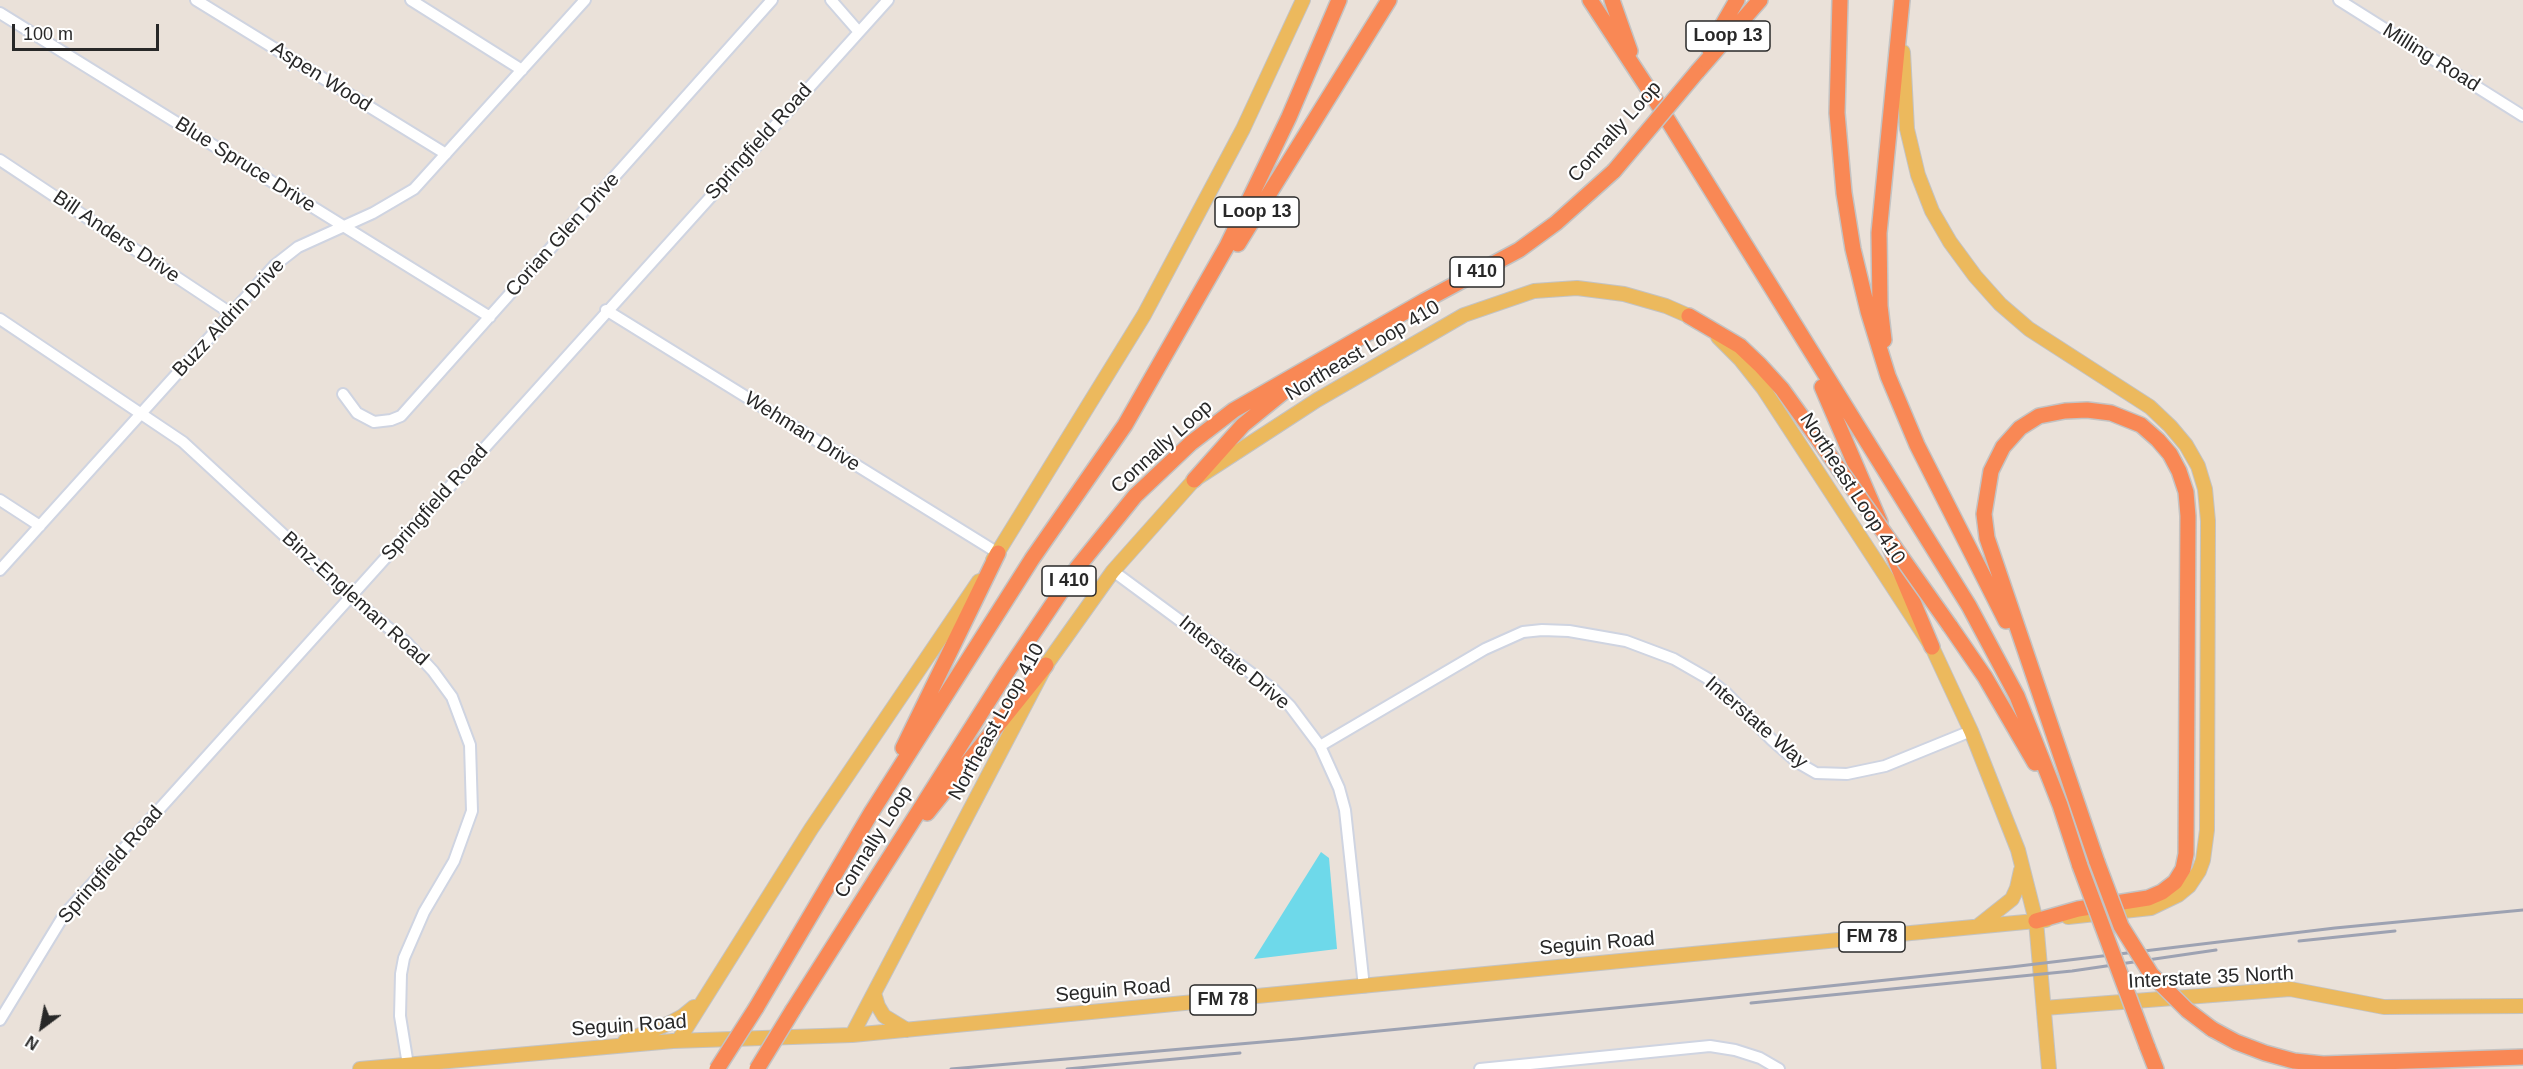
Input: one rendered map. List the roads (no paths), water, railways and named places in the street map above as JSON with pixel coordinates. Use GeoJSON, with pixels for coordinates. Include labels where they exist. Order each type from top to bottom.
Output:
{"type":"FeatureCollection","features":[{"type":"Feature","properties":{"kind":"highway","name":"Connally Loop"},"geometry":{"type":"LineString","coordinates":[[717,1069],[756,1008],[871,813],[1032,559],[1125,425],[1227,246],[1289,117],[1339,0]]}},
{"type":"Feature","properties":{"kind":"highway","name":"Loop 13"},"geometry":{"type":"LineString","coordinates":[[1125,425],[1389,0]]}},
{"type":"Feature","properties":{"kind":"highway"},"geometry":{"type":"LineString","coordinates":[[1590,0],[1651,93],[1969,606],[2017,696],[2060,805],[2080,866],[2156,1069]]}},
{"type":"Feature","properties":{"kind":"highway"},"geometry":{"type":"LineString","coordinates":[[1612,0],[1630,51],[1651,93]]}},
{"type":"Feature","properties":{"kind":"highway","name":"Connally Loop"},"geometry":{"type":"LineString","coordinates":[[757,1069],[1005,675],[1077,568],[1135,496],[1191,443],[1234,410],[1519,249],[1563,216],[1614,171],[1696,72],[1737,0]]}},
{"type":"Feature","properties":{"kind":"highway","name":"Loop 13"},"geometry":{"type":"LineString","coordinates":[[1696,72],[1760,0]]}},
{"type":"Feature","properties":{"kind":"highway"},"geometry":{"type":"LineString","coordinates":[[1840,0],[1837,113],[1844,193],[1853,249],[1865,300],[1888,376],[1917,445],[2031,672]]}},
{"type":"Feature","properties":{"kind":"highway"},"geometry":{"type":"LineString","coordinates":[[1888,376],[1880,306],[1879,233],[1902,0]]}},
{"type":"Feature","properties":{"kind":"highway"},"geometry":{"type":"LineString","coordinates":[[1689,316],[1740,346],[1782,389],[1985,677],[2060,805]]}},
{"type":"Feature","properties":{"kind":"highway"},"geometry":{"type":"LineString","coordinates":[[1800,334],[1932,647]]}},
{"type":"Feature","properties":{"kind":"highway"},"geometry":{"type":"LineString","coordinates":[[1194,480],[1243,425],[1328,357]]}},
{"type":"Feature","properties":{"kind":"highway"},"geometry":{"type":"LineString","coordinates":[[2036,921],[2078,909],[2148,898],[2162,892],[2175,882],[2183,869],[2187,854],[2186,492],[2179,471],[2158,440],[2141,425],[2111,413],[2087,410],[2039,416],[2019,428],[2003,447],[1991,471],[1984,514],[1987,538],[2097,862],[2121,926],[2151,974],[2169,994],[2212,1029],[2236,1042],[2294,1061],[2323,1064],[2523,1058]]}},
{"type":"Feature","properties":{"kind":"highway"},"geometry":{"type":"LineString","coordinates":[[871,813],[998,554]]}},
{"type":"Feature","properties":{"kind":"highway"},"geometry":{"type":"LineString","coordinates":[[880,872],[1046,665]]}},
{"type":"Feature","properties":{"kind":"main road"},"geometry":{"type":"LineString","coordinates":[[678,1041],[805,838],[998,554],[1144,315],[1243,129],[1303,0]]}},
{"type":"Feature","properties":{"kind":"main road"},"geometry":{"type":"LineString","coordinates":[[1902,0],[1903,85],[1907,129],[1918,175],[1932,210],[1950,242],[1975,276],[2000,304],[2030,329],[2150,408],[2170,426],[2186,445],[2198,466],[2205,489],[2208,521],[2207,830],[2203,860],[2199,871],[2189,886],[2178,895],[2151,908],[2036,921]]}},
{"type":"Feature","properties":{"kind":"main road","name":"Northeast Loop 410"},"geometry":{"type":"LineString","coordinates":[[852,1035],[1046,665],[1113,571],[1194,480],[1317,400],[1464,315],[1534,291],[1577,288],[1624,294],[1689,316],[1725,342],[1763,388],[1932,647],[1971,731],[2022,864],[2036,921],[2049,1069]]}},
{"type":"Feature","properties":{"kind":"main road"},"geometry":{"type":"LineString","coordinates":[[1976,927],[2012,899],[2022,864]]}},
{"type":"Feature","properties":{"kind":"main road","name":"FM 78"},"geometry":{"type":"LineString","coordinates":[[1976,927],[2036,921]]}},
{"type":"Feature","properties":{"kind":"main road","name":"Seguin Road"},"geometry":{"type":"LineString","coordinates":[[360,1069],[678,1041],[852,1035],[1976,927]]}},
{"type":"Feature","properties":{"kind":"main road","name":"Interstate 35 North"},"geometry":{"type":"LineString","coordinates":[[2044,1008],[2290,989],[2384,1007],[2523,1006]]}},
{"type":"Feature","properties":{"kind":"main road"},"geometry":{"type":"LineString","coordinates":[[874,993],[884,1016],[907,1030]]}},
{"type":"Feature","properties":{"kind":"main road"},"geometry":{"type":"LineString","coordinates":[[614,1046],[683,1016],[704,998]]}},
{"type":"Feature","properties":{"kind":"street","name":"Aspen Wood"},"geometry":{"type":"LineString","coordinates":[[196,0],[446,154]]}},
{"type":"Feature","properties":{"kind":"street"},"geometry":{"type":"LineString","coordinates":[[411,0],[522,70]]}},
{"type":"Feature","properties":{"kind":"street","name":"Buzz Aldrin Drive"},"geometry":{"type":"LineString","coordinates":[[0,570],[285,257],[298,247],[395,202],[414,189],[585,0]]}},
{"type":"Feature","properties":{"kind":"street","name":"Corian Glen Drive"},"geometry":{"type":"LineString","coordinates":[[343,394],[357,413],[374,422],[401,416],[772,0]]}},
{"type":"Feature","properties":{"kind":"street"},"geometry":{"type":"LineString","coordinates":[[831,0],[859,32]]}},
{"type":"Feature","properties":{"kind":"street","name":"Springfield Road"},"geometry":{"type":"LineString","coordinates":[[0,1020],[64,915],[352,598],[606,310],[888,0]]}},
{"type":"Feature","properties":{"kind":"street","name":"Milling Road"},"geometry":{"type":"LineString","coordinates":[[2339,0],[2523,116]]}},
{"type":"Feature","properties":{"kind":"street","name":"Blue Spruce Drive"},"geometry":{"type":"LineString","coordinates":[[0,13],[490,317]]}},
{"type":"Feature","properties":{"kind":"street","name":"Bill Anders Drive"},"geometry":{"type":"LineString","coordinates":[[0,160],[232,314]]}},
{"type":"Feature","properties":{"kind":"street","name":"Wehman Drive"},"geometry":{"type":"LineString","coordinates":[[606,310],[998,554]]}},
{"type":"Feature","properties":{"kind":"street","name":"Binz-Engleman Road"},"geometry":{"type":"LineString","coordinates":[[0,319],[183,442],[352,598],[407,643],[443,683],[452,697],[465,729],[471,754],[472,811],[454,861],[424,912],[404,958],[401,974],[400,1016],[408,1065]]}},
{"type":"Feature","properties":{"kind":"street"},"geometry":{"type":"LineString","coordinates":[[0,500],[40,526]]}},
{"type":"Feature","properties":{"kind":"street","name":"Interstate Drive"},"geometry":{"type":"LineString","coordinates":[[1113,571],[1274,690],[1290,706],[1320,746],[1335,777],[1345,810],[1364,987]]}},
{"type":"Feature","properties":{"kind":"street","name":"Interstate Way"},"geometry":{"type":"LineString","coordinates":[[1320,746],[1485,648],[1523,632],[1542,630],[1569,631],[1626,641],[1674,659],[1707,678],[1726,693],[1772,740],[1797,762],[1816,773],[1847,774],[1885,766],[1971,731]]}},
{"type":"Feature","properties":{"kind":"street"},"geometry":{"type":"LineString","coordinates":[[1480,1069],[1710,1046],[1735,1050],[1760,1058],[1779,1069]]}},
{"type":"Feature","properties":{"kind":"water"},"geometry":{"type":"Polygon","coordinates":[[[1321,852],[1329,858],[1337,949],[1254,959],[1321,852]]]}},
{"type":"Feature","properties":{"kind":"railway"},"geometry":{"type":"LineString","coordinates":[[951,1069],[1297,1039],[1676,1002],[2011,967],[2335,928],[2523,910]]}},
{"type":"Feature","properties":{"kind":"railway"},"geometry":{"type":"LineString","coordinates":[[2299,941],[2395,931]]}},
{"type":"Feature","properties":{"kind":"railway"},"geometry":{"type":"LineString","coordinates":[[1751,1003],[2072,971],[2216,950]]}},
{"type":"Feature","properties":{"kind":"railway"},"geometry":{"type":"LineString","coordinates":[[1067,1069],[1240,1053]]}}]}
